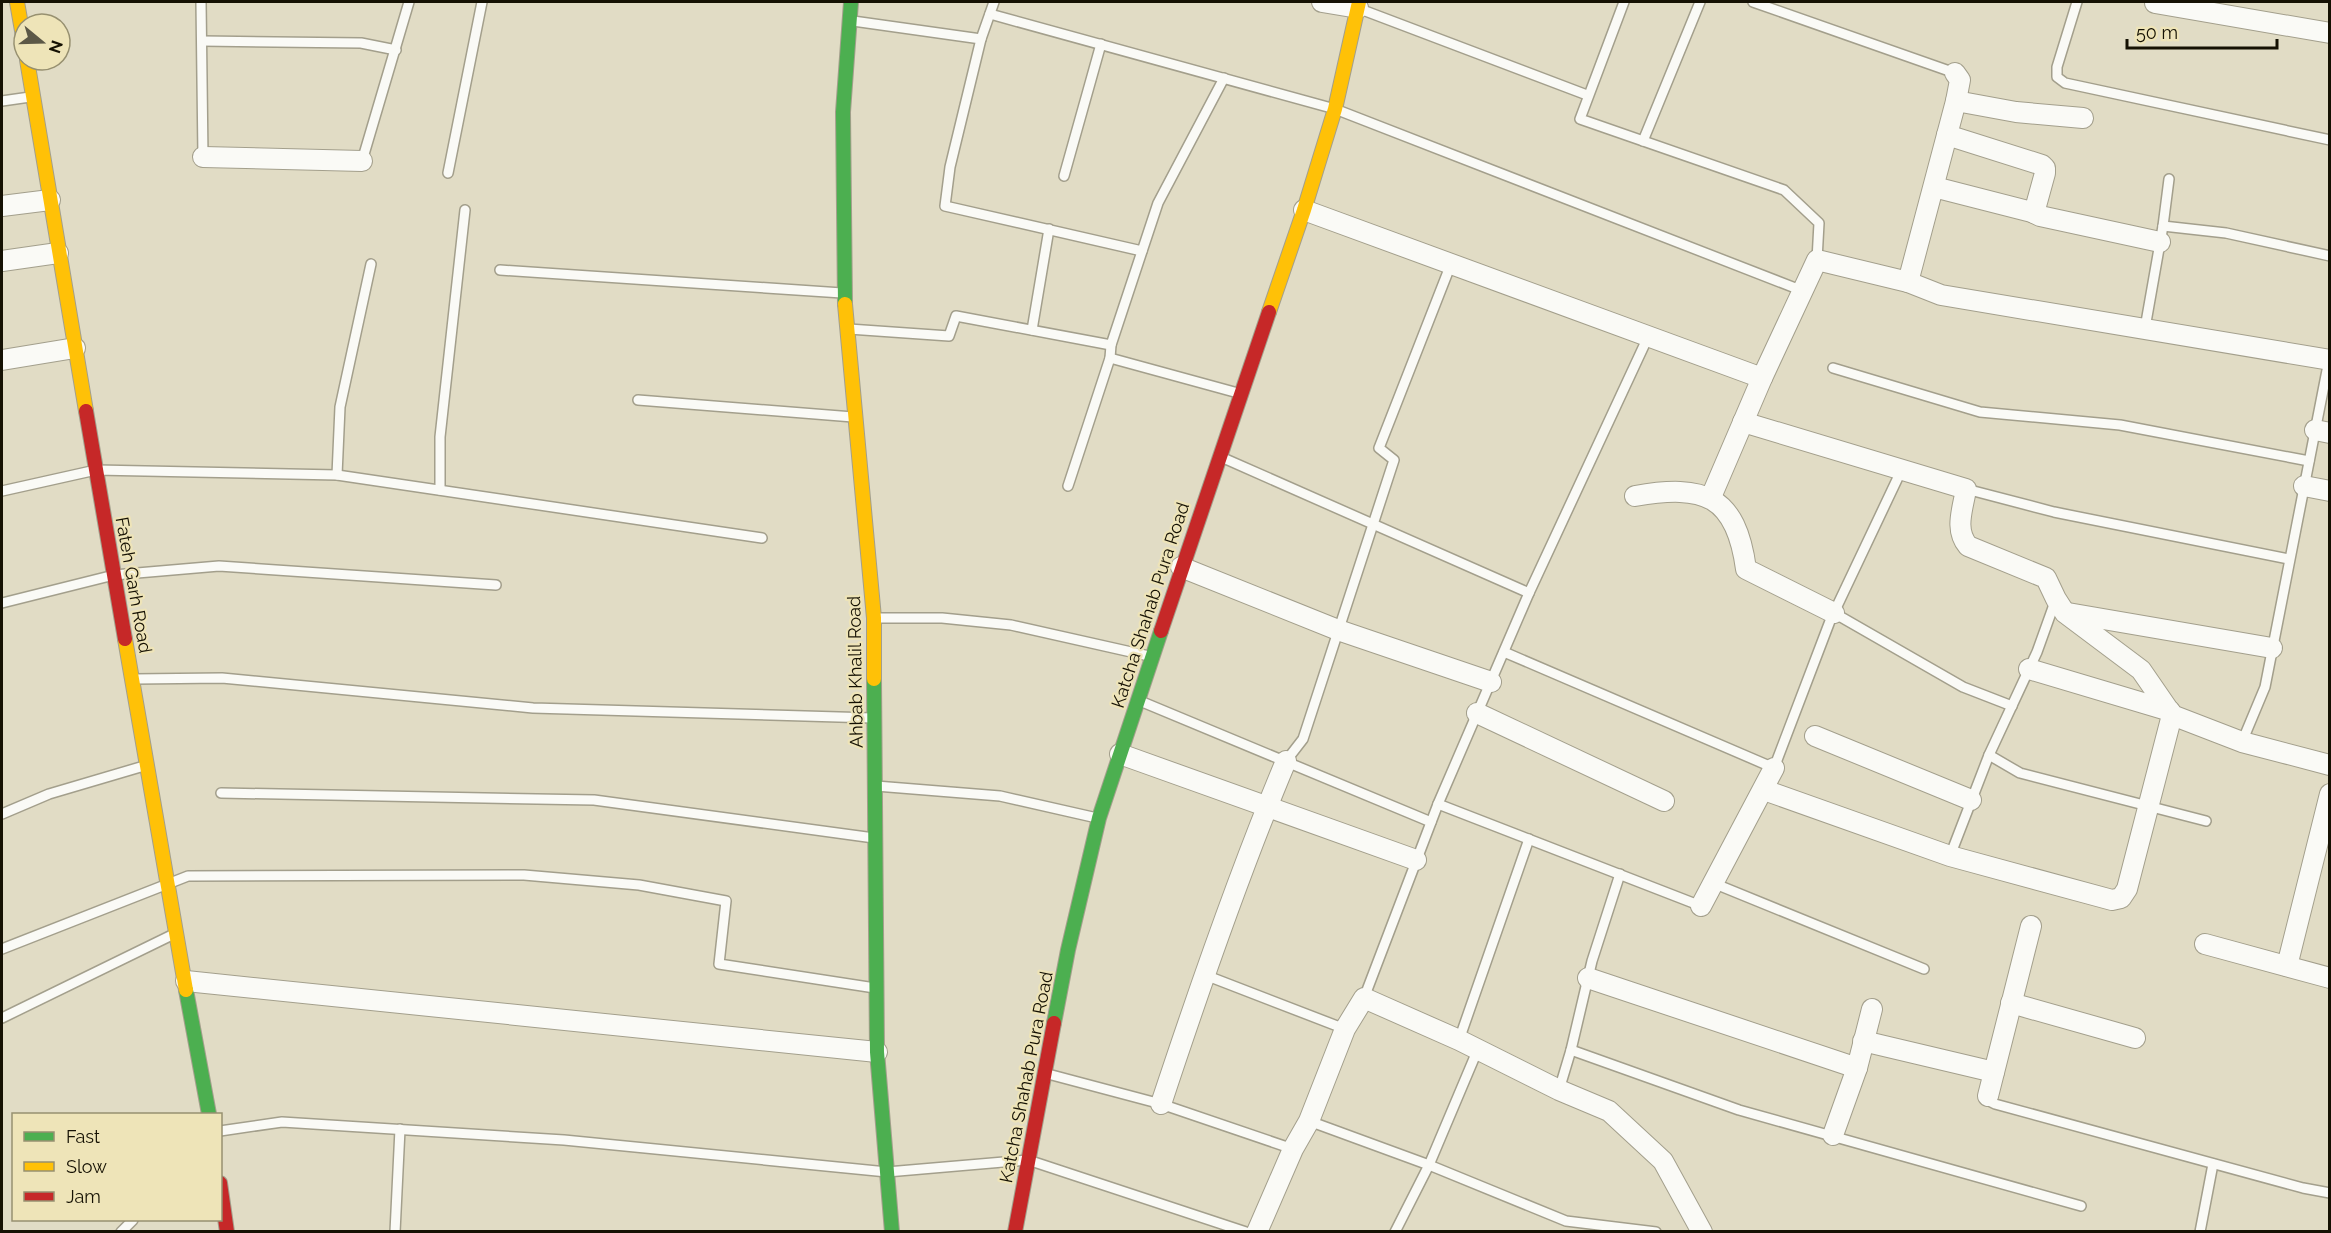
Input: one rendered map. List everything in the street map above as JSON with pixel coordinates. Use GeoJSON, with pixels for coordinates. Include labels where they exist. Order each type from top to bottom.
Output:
{"type":"FeatureCollection","features":[{"type":"Feature","properties":{"kind":"street","name":"Ahbab Khalil Road"},"geometry":{"type":"LineString","coordinates":[[851,2],[843,111],[844,293],[874,618],[877,1052],[892,1232]]}},
{"type":"Feature","properties":{"kind":"street"},"geometry":{"type":"LineString","coordinates":[[1322,2],[1359,5]]}},
{"type":"Feature","properties":{"kind":"street"},"geometry":{"type":"LineString","coordinates":[[2155,3],[2330,33]]}},
{"type":"Feature","properties":{"kind":"street","name":"Katcha Shahab Pura Road"},"geometry":{"type":"LineString","coordinates":[[1015,1232],[1068,950],[1099,818],[1181,567],[1304,210],[1335,109],[1359,5]]}},
{"type":"Feature","properties":{"kind":"street","name":"Fateh Garh Road"},"geometry":{"type":"LineString","coordinates":[[29,72],[58,254],[209,1113]]}},
{"type":"Feature","properties":{"kind":"street"},"geometry":{"type":"LineString","coordinates":[[1908,282],[1956,101],[1960,80],[1955,73]]}},
{"type":"Feature","properties":{"kind":"street"},"geometry":{"type":"LineString","coordinates":[[1956,101],[2016,112],[2083,118]]}},
{"type":"Feature","properties":{"kind":"street"},"geometry":{"type":"LineString","coordinates":[[1947,135],[2042,165],[2045,173],[2034,213]]}},
{"type":"Feature","properties":{"kind":"street"},"geometry":{"type":"LineString","coordinates":[[203,157],[362,161]]}},
{"type":"Feature","properties":{"kind":"street"},"geometry":{"type":"LineString","coordinates":[[1934,187],[2040,216],[2162,234]]}},
{"type":"Feature","properties":{"kind":"street"},"geometry":{"type":"LineString","coordinates":[[2,206],[50,200]]}},
{"type":"Feature","properties":{"kind":"street"},"geometry":{"type":"LineString","coordinates":[[1304,210],[1762,378]]}},
{"type":"Feature","properties":{"kind":"street"},"geometry":{"type":"LineString","coordinates":[[2,261],[58,254]]}},
{"type":"Feature","properties":{"kind":"street"},"geometry":{"type":"LineString","coordinates":[[1711,497],[1762,378],[1817,260],[1908,282],[1941,295],[2329,360]]}},
{"type":"Feature","properties":{"kind":"street"},"geometry":{"type":"LineString","coordinates":[[2,360],[75,348]]}},
{"type":"Feature","properties":{"kind":"street"},"geometry":{"type":"LineString","coordinates":[[1743,422],[1966,489],[1960,526],[1961,537],[1968,546],[2046,578],[2060,606],[2141,670],[2171,713],[2127,889],[2121,898],[2112,900],[1950,856],[1764,790]]}},
{"type":"Feature","properties":{"kind":"street"},"geometry":{"type":"LineString","coordinates":[[2304,486],[2330,491]]}},
{"type":"Feature","properties":{"kind":"street"},"geometry":{"type":"LineString","coordinates":[[1635,496],[1664,491],[1689,492],[1711,497],[1727,511],[1737,529],[1746,569],[1834,613]]}},
{"type":"Feature","properties":{"kind":"street"},"geometry":{"type":"LineString","coordinates":[[1181,567],[1338,630],[1491,682]]}},
{"type":"Feature","properties":{"kind":"street"},"geometry":{"type":"LineString","coordinates":[[2060,606],[2272,648]]}},
{"type":"Feature","properties":{"kind":"street"},"geometry":{"type":"LineString","coordinates":[[2029,669],[2171,713],[2242,742],[2330,765]]}},
{"type":"Feature","properties":{"kind":"street"},"geometry":{"type":"LineString","coordinates":[[1477,713],[1664,801]]}},
{"type":"Feature","properties":{"kind":"street"},"geometry":{"type":"LineString","coordinates":[[1815,736],[1971,800]]}},
{"type":"Feature","properties":{"kind":"street"},"geometry":{"type":"LineString","coordinates":[[1120,754],[1416,860]]}},
{"type":"Feature","properties":{"kind":"street"},"geometry":{"type":"LineString","coordinates":[[1161,1104],[1204,975],[1266,807],[1286,761]]}},
{"type":"Feature","properties":{"kind":"street"},"geometry":{"type":"LineString","coordinates":[[1701,906],[1774,768]]}},
{"type":"Feature","properties":{"kind":"street"},"geometry":{"type":"LineString","coordinates":[[2287,966],[2330,794]]}},
{"type":"Feature","properties":{"kind":"street"},"geometry":{"type":"LineString","coordinates":[[1988,1096],[2031,926]]}},
{"type":"Feature","properties":{"kind":"street"},"geometry":{"type":"LineString","coordinates":[[2205,944],[2330,978]]}},
{"type":"Feature","properties":{"kind":"street"},"geometry":{"type":"LineString","coordinates":[[1588,978],[1857,1068]]}},
{"type":"Feature","properties":{"kind":"street"},"geometry":{"type":"LineString","coordinates":[[186,981],[877,1052]]}},
{"type":"Feature","properties":{"kind":"street"},"geometry":{"type":"LineString","coordinates":[[1257,1232],[1293,1149],[1309,1121],[1345,1029],[1364,998],[1460,1040],[1559,1090],[1609,1111],[1663,1161],[1702,1232]]}},
{"type":"Feature","properties":{"kind":"street"},"geometry":{"type":"LineString","coordinates":[[2011,1003],[2135,1038]]}},
{"type":"Feature","properties":{"kind":"street"},"geometry":{"type":"LineString","coordinates":[[1833,1135],[1857,1068],[1872,1009]]}},
{"type":"Feature","properties":{"kind":"street"},"geometry":{"type":"LineString","coordinates":[[1863,1041],[1994,1072]]}},
{"type":"Feature","properties":{"kind":"street"},"geometry":{"type":"LineString","coordinates":[[222,1197],[227,1232]]}},
{"type":"Feature","properties":{"kind":"lane"},"geometry":{"type":"LineString","coordinates":[[201,2],[203,157]]}},
{"type":"Feature","properties":{"kind":"lane"},"geometry":{"type":"LineString","coordinates":[[362,161],[409,2]]}},
{"type":"Feature","properties":{"kind":"lane"},"geometry":{"type":"LineString","coordinates":[[448,173],[482,2]]}},
{"type":"Feature","properties":{"kind":"lane"},"geometry":{"type":"LineString","coordinates":[[994,2],[981,39],[950,167],[945,206],[1142,251]]}},
{"type":"Feature","properties":{"kind":"lane"},"geometry":{"type":"LineString","coordinates":[[1624,2],[1587,95],[1580,119],[1784,190],[1819,224],[1817,260]]}},
{"type":"Feature","properties":{"kind":"lane"},"geometry":{"type":"LineString","coordinates":[[1643,141],[1700,2]]}},
{"type":"Feature","properties":{"kind":"lane"},"geometry":{"type":"LineString","coordinates":[[1754,2],[1955,73]]}},
{"type":"Feature","properties":{"kind":"lane"},"geometry":{"type":"LineString","coordinates":[[2077,2],[2057,67],[2057,77],[2065,83],[2330,140]]}},
{"type":"Feature","properties":{"kind":"lane"},"geometry":{"type":"LineString","coordinates":[[1359,5],[1587,95]]}},
{"type":"Feature","properties":{"kind":"lane"},"geometry":{"type":"LineString","coordinates":[[990,15],[1335,109],[1803,291]]}},
{"type":"Feature","properties":{"kind":"lane"},"geometry":{"type":"LineString","coordinates":[[849,20],[981,39]]}},
{"type":"Feature","properties":{"kind":"lane"},"geometry":{"type":"LineString","coordinates":[[202,41],[360,43],[396,50]]}},
{"type":"Feature","properties":{"kind":"lane"},"geometry":{"type":"LineString","coordinates":[[1064,176],[1101,44]]}},
{"type":"Feature","properties":{"kind":"lane"},"geometry":{"type":"LineString","coordinates":[[1068,486],[1158,202],[1224,78]]}},
{"type":"Feature","properties":{"kind":"lane"},"geometry":{"type":"LineString","coordinates":[[2,101],[33,97]]}},
{"type":"Feature","properties":{"kind":"lane"},"geometry":{"type":"LineString","coordinates":[[2145,328],[2162,234],[2169,179]]}},
{"type":"Feature","properties":{"kind":"lane"},"geometry":{"type":"LineString","coordinates":[[440,490],[440,437],[465,210]]}},
{"type":"Feature","properties":{"kind":"lane"},"geometry":{"type":"LineString","coordinates":[[1032,330],[1049,229]]}},
{"type":"Feature","properties":{"kind":"lane"},"geometry":{"type":"LineString","coordinates":[[2162,234],[2226,232],[2330,256]]}},
{"type":"Feature","properties":{"kind":"lane"},"geometry":{"type":"LineString","coordinates":[[1286,761],[1303,739],[1394,460],[1379,448],[1452,263]]}},
{"type":"Feature","properties":{"kind":"lane"},"geometry":{"type":"LineString","coordinates":[[337,475],[340,407],[371,264]]}},
{"type":"Feature","properties":{"kind":"lane"},"geometry":{"type":"LineString","coordinates":[[500,270],[844,293]]}},
{"type":"Feature","properties":{"kind":"lane"},"geometry":{"type":"LineString","coordinates":[[848,329],[949,336],[956,315],[1111,345]]}},
{"type":"Feature","properties":{"kind":"lane"},"geometry":{"type":"LineString","coordinates":[[1364,998],[1438,804],[1477,713],[1529,593],[1648,337]]}},
{"type":"Feature","properties":{"kind":"lane"},"geometry":{"type":"LineString","coordinates":[[1110,358],[1240,393]]}},
{"type":"Feature","properties":{"kind":"lane"},"geometry":{"type":"LineString","coordinates":[[2242,742],[2265,687],[2309,461],[2322,432],[2329,360]]}},
{"type":"Feature","properties":{"kind":"lane"},"geometry":{"type":"LineString","coordinates":[[1833,368],[1980,412],[2120,425],[2309,461]]}},
{"type":"Feature","properties":{"kind":"lane"},"geometry":{"type":"LineString","coordinates":[[638,400],[856,417]]}},
{"type":"Feature","properties":{"kind":"lane"},"geometry":{"type":"LineString","coordinates":[[1219,456],[1529,593]]}},
{"type":"Feature","properties":{"kind":"lane"},"geometry":{"type":"LineString","coordinates":[[1504,652],[1774,768],[1834,613],[1902,469]]}},
{"type":"Feature","properties":{"kind":"lane"},"geometry":{"type":"LineString","coordinates":[[2,491],[96,470],[337,475],[762,538]]}},
{"type":"Feature","properties":{"kind":"lane"},"geometry":{"type":"LineString","coordinates":[[1966,489],[2054,512],[2289,559]]}},
{"type":"Feature","properties":{"kind":"lane"},"geometry":{"type":"LineString","coordinates":[[2,603],[114,575],[219,566],[496,585]]}},
{"type":"Feature","properties":{"kind":"lane"},"geometry":{"type":"LineString","coordinates":[[1950,856],[1989,755],[2060,606]]}},
{"type":"Feature","properties":{"kind":"lane"},"geometry":{"type":"LineString","coordinates":[[1834,613],[1963,687],[2012,706]]}},
{"type":"Feature","properties":{"kind":"lane"},"geometry":{"type":"LineString","coordinates":[[874,618],[942,618],[1011,625],[1152,656]]}},
{"type":"Feature","properties":{"kind":"lane"},"geometry":{"type":"LineString","coordinates":[[132,679],[222,678],[533,708],[875,718]]}},
{"type":"Feature","properties":{"kind":"lane"},"geometry":{"type":"LineString","coordinates":[[1137,700],[1431,822]]}},
{"type":"Feature","properties":{"kind":"lane"},"geometry":{"type":"LineString","coordinates":[[1989,755],[2020,773],[2206,822]]}},
{"type":"Feature","properties":{"kind":"lane"},"geometry":{"type":"LineString","coordinates":[[2,814],[49,794],[147,766]]}},
{"type":"Feature","properties":{"kind":"lane"},"geometry":{"type":"LineString","coordinates":[[875,786],[1000,796],[1099,818]]}},
{"type":"Feature","properties":{"kind":"lane"},"geometry":{"type":"LineString","coordinates":[[221,793],[594,800],[876,839]]}},
{"type":"Feature","properties":{"kind":"lane"},"geometry":{"type":"LineString","coordinates":[[1438,804],[1701,906]]}},
{"type":"Feature","properties":{"kind":"lane"},"geometry":{"type":"LineString","coordinates":[[1460,1040],[1528,839]]}},
{"type":"Feature","properties":{"kind":"lane"},"geometry":{"type":"LineString","coordinates":[[1559,1090],[1588,978],[1620,874]]}},
{"type":"Feature","properties":{"kind":"lane"},"geometry":{"type":"LineString","coordinates":[[2,949],[188,876],[524,875],[639,885],[726,901],[720,964],[877,988]]}},
{"type":"Feature","properties":{"kind":"lane"},"geometry":{"type":"LineString","coordinates":[[1713,884],[1924,969]]}},
{"type":"Feature","properties":{"kind":"lane"},"geometry":{"type":"LineString","coordinates":[[2,1018],[177,933]]}},
{"type":"Feature","properties":{"kind":"lane"},"geometry":{"type":"LineString","coordinates":[[1204,975],[1345,1029]]}},
{"type":"Feature","properties":{"kind":"lane"},"geometry":{"type":"LineString","coordinates":[[1395,1232],[1429,1165],[1478,1049]]}},
{"type":"Feature","properties":{"kind":"lane"},"geometry":{"type":"LineString","coordinates":[[1571,1050],[1739,1110],[2081,1206]]}},
{"type":"Feature","properties":{"kind":"lane"},"geometry":{"type":"LineString","coordinates":[[1044,1073],[1161,1104],[1293,1149]]}},
{"type":"Feature","properties":{"kind":"lane"},"geometry":{"type":"LineString","coordinates":[[1988,1096],[1989,1101],[1995,1104],[2213,1164],[2330,1193]]}},
{"type":"Feature","properties":{"kind":"lane"},"geometry":{"type":"LineString","coordinates":[[1309,1121],[1429,1165],[1566,1221],[1656,1232]]}},
{"type":"Feature","properties":{"kind":"lane"},"geometry":{"type":"LineString","coordinates":[[222,1131],[282,1122],[400,1129],[564,1140],[887,1173],[1028,1161],[1246,1232]]}},
{"type":"Feature","properties":{"kind":"lane"},"geometry":{"type":"LineString","coordinates":[[395,1232],[400,1129]]}},
{"type":"Feature","properties":{"kind":"lane"},"geometry":{"type":"LineString","coordinates":[[2200,1232],[2213,1164]]}},
{"type":"Feature","properties":{"kind":"lane"},"geometry":{"type":"LineString","coordinates":[[121,1232],[132,1221]]}},
{"type":"Feature","properties":{"kind":"lane"},"geometry":{"type":"LineString","coordinates":[[1562,1232],[1566,1221]]}},
{"type":"Feature","properties":{"kind":"traffic: fast"},"geometry":{"type":"LineString","coordinates":[[845,304],[843,112],[851,2]]}},
{"type":"Feature","properties":{"kind":"traffic: fast"},"geometry":{"type":"LineString","coordinates":[[1054,1023],[1068,950],[1099,818],[1161,631]]}},
{"type":"Feature","properties":{"kind":"traffic: fast"},"geometry":{"type":"LineString","coordinates":[[874,679],[877,1052],[892,1232]]}},
{"type":"Feature","properties":{"kind":"traffic: fast"},"geometry":{"type":"LineString","coordinates":[[186,990],[209,1113]]}},
{"type":"Feature","properties":{"kind":"traffic: slow"},"geometry":{"type":"LineString","coordinates":[[17,2],[19,12]]}},
{"type":"Feature","properties":{"kind":"traffic: slow"},"geometry":{"type":"LineString","coordinates":[[1269,312],[1335,109],[1359,2]]}},
{"type":"Feature","properties":{"kind":"traffic: slow"},"geometry":{"type":"LineString","coordinates":[[29,72],[86,411]]}},
{"type":"Feature","properties":{"kind":"traffic: slow"},"geometry":{"type":"LineString","coordinates":[[845,304],[874,618],[874,679]]}},
{"type":"Feature","properties":{"kind":"traffic: slow"},"geometry":{"type":"LineString","coordinates":[[125,639],[186,990]]}},
{"type":"Feature","properties":{"kind":"traffic: jam"},"geometry":{"type":"LineString","coordinates":[[1161,631],[1269,312]]}},
{"type":"Feature","properties":{"kind":"traffic: jam"},"geometry":{"type":"LineString","coordinates":[[86,411],[125,639]]}},
{"type":"Feature","properties":{"kind":"traffic: jam"},"geometry":{"type":"LineString","coordinates":[[1015,1232],[1054,1023]]}},
{"type":"Feature","properties":{"kind":"traffic: jam"},"geometry":{"type":"LineString","coordinates":[[222,1197],[227,1232]]}}]}
